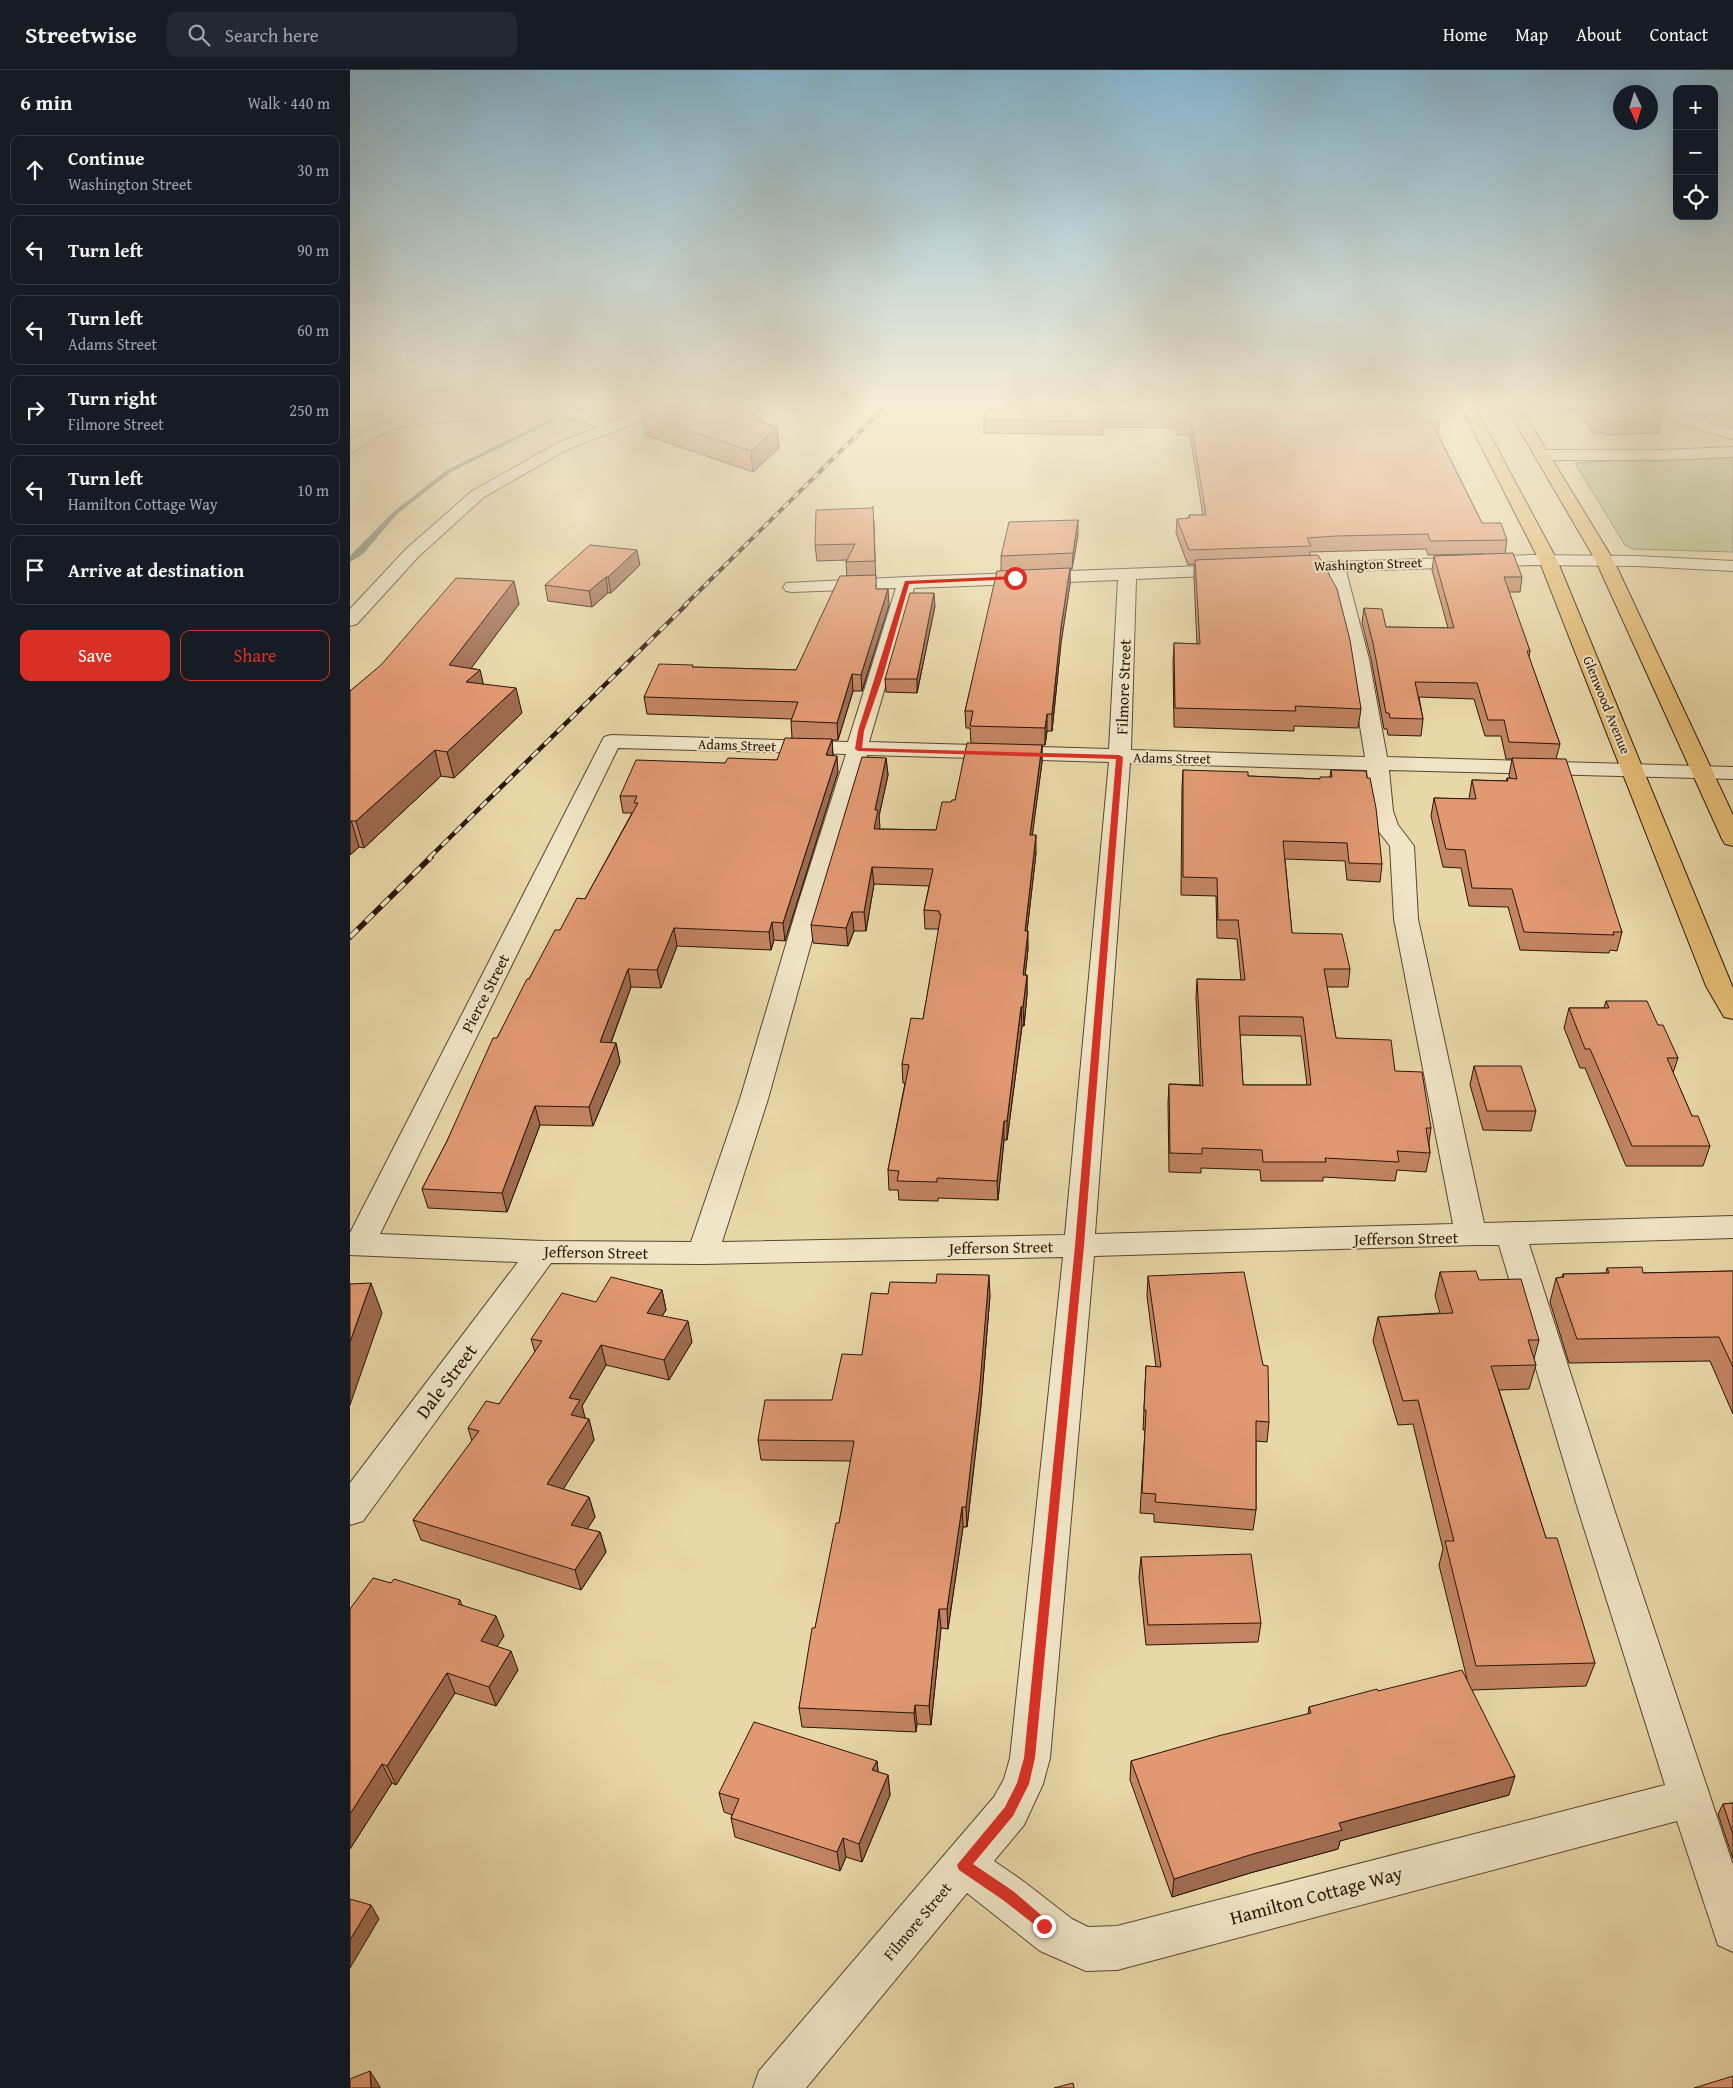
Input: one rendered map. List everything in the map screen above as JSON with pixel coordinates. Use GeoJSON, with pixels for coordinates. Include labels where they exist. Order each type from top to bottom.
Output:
{"type":"FeatureCollection","features":[{"type":"Feature","properties":{"kind":"main road","name":"Glenwood Avenue"},"geometry":{"type":"LineString","coordinates":[[1516,499],[1548,560],[1720,986],[1733,1011]]}},
{"type":"Feature","properties":{"kind":"main road"},"geometry":{"type":"LineString","coordinates":[[1568,499],[1604,561],[1733,839]]}},
{"type":"Feature","properties":{"kind":"street"},"geometry":{"type":"LineString","coordinates":[[350,620],[412,553],[472,499]]}},
{"type":"Feature","properties":{"kind":"street","name":"Washington Street"},"geometry":{"type":"LineString","coordinates":[[1266,569],[1435,562],[1548,560],[1733,566]]}},
{"type":"Feature","properties":{"kind":"street"},"geometry":{"type":"LineString","coordinates":[[1336,566],[1359,659],[1377,763],[1382,811],[1387,828],[1394,834],[1402,846],[1406,919],[1472,1236]]}},
{"type":"Feature","properties":{"kind":"street"},"geometry":{"type":"LineString","coordinates":[[792,588],[1246,569]]}},
{"type":"Feature","properties":{"kind":"street","name":"Filmore Street"},"geometry":{"type":"LineString","coordinates":[[776,2088],[1009,1812],[1023,1784],[1030,1758],[1080,1246],[1119,757],[1127,574]]}},
{"type":"Feature","properties":{"kind":"street"},"geometry":{"type":"LineString","coordinates":[[703,1253],[754,1099],[810,904],[858,749],[861,731],[880,676],[907,582]]}},
{"type":"Feature","properties":{"kind":"street","name":"Adams Street"},"geometry":{"type":"LineString","coordinates":[[611,741],[1119,757],[1733,773]]}},
{"type":"Feature","properties":{"kind":"street","name":"Pierce Street"},"geometry":{"type":"LineString","coordinates":[[354,1245],[611,741]]}},
{"type":"Feature","properties":{"kind":"street","name":"Jefferson Street"},"geometry":{"type":"LineString","coordinates":[[354,1245],[543,1252],[703,1253],[1080,1246],[1511,1235],[1733,1227]]}},
{"type":"Feature","properties":{"kind":"street"},"geometry":{"type":"LineString","coordinates":[[1511,1235],[1590,1490],[1733,1930]]}},
{"type":"Feature","properties":{"kind":"street","name":"Dale Street"},"geometry":{"type":"LineString","coordinates":[[350,1510],[543,1252]]}},
{"type":"Feature","properties":{"kind":"street","name":"Hamilton Cottage Way"},"geometry":{"type":"LineString","coordinates":[[964,1865],[1008,1896],[1056,1935],[1086,1949],[1116,1948],[1690,1798]]}},
{"type":"Feature","properties":{"kind":"green space"},"geometry":{"type":"Polygon","coordinates":[[[1597,499],[1733,499],[1733,552],[1633,549],[1625,545],[1597,499]]]}},
{"type":"Feature","properties":{"kind":"building"},"geometry":{"type":"Polygon","coordinates":[[[1203,499],[1470,499],[1482,523],[1501,523],[1507,540],[1430,541],[1428,534],[1336,536],[1307,538],[1311,546],[1189,550],[1177,519],[1190,518],[1189,515],[1206,515],[1203,499]]]}},
{"type":"Feature","properties":{"kind":"building"},"geometry":{"type":"Polygon","coordinates":[[[873,506],[875,561],[846,562],[855,544],[815,545],[816,510],[872,508],[873,506]]]}},
{"type":"Feature","properties":{"kind":"building"},"geometry":{"type":"Polygon","coordinates":[[[1078,520],[1073,553],[1001,556],[1009,522],[1078,520]]]}},
{"type":"Feature","properties":{"kind":"building"},"geometry":{"type":"Polygon","coordinates":[[[590,545],[637,550],[608,577],[589,591],[545,585],[590,545]]]}},
{"type":"Feature","properties":{"kind":"building"},"geometry":{"type":"Polygon","coordinates":[[[1513,553],[1522,577],[1504,577],[1530,651],[1527,651],[1560,744],[1509,742],[1504,720],[1488,720],[1477,683],[1415,682],[1423,719],[1390,718],[1389,713],[1386,713],[1373,643],[1364,608],[1382,609],[1386,627],[1454,628],[1434,556],[1513,553]]]}},
{"type":"Feature","properties":{"kind":"building"},"geometry":{"type":"Polygon","coordinates":[[[1318,555],[1337,589],[1350,640],[1361,709],[1295,706],[1296,711],[1175,708],[1174,643],[1200,644],[1195,560],[1318,555]]]}},
{"type":"Feature","properties":{"kind":"building"},"geometry":{"type":"Polygon","coordinates":[[[1070,568],[1061,627],[1052,714],[1047,714],[1045,728],[970,726],[973,711],[965,711],[997,571],[1070,568]]]}},
{"type":"Feature","properties":{"kind":"building"},"geometry":{"type":"Polygon","coordinates":[[[876,575],[876,589],[888,589],[861,675],[852,674],[837,723],[791,721],[798,702],[644,697],[659,664],[693,665],[692,667],[796,670],[840,576],[876,575]]]}},
{"type":"Feature","properties":{"kind":"building"},"geometry":{"type":"Polygon","coordinates":[[[456,578],[514,581],[449,665],[480,670],[466,682],[516,688],[447,752],[435,750],[356,821],[350,821],[350,691],[381,665],[456,578]]]}},
{"type":"Feature","properties":{"kind":"building"},"geometry":{"type":"Polygon","coordinates":[[[910,593],[934,593],[917,679],[885,679],[910,593]]]}},
{"type":"Feature","properties":{"kind":"building"},"geometry":{"type":"Polygon","coordinates":[[[785,738],[832,739],[826,755],[837,756],[783,923],[772,922],[769,932],[674,928],[657,970],[628,969],[600,1042],[616,1043],[589,1107],[535,1106],[502,1193],[422,1189],[447,1141],[493,1038],[497,1038],[555,930],[560,930],[577,898],[585,899],[638,803],[634,803],[637,796],[620,796],[636,760],[725,763],[728,758],[777,760],[785,738]]]}},
{"type":"Feature","properties":{"kind":"building"},"geometry":{"type":"Polygon","coordinates":[[[967,743],[1042,745],[1030,835],[1036,835],[1025,931],[1028,931],[1023,975],[1027,975],[1023,1007],[1021,1007],[1007,1121],[1004,1121],[997,1181],[937,1178],[937,1182],[897,1181],[899,1171],[888,1170],[909,1065],[902,1064],[911,1018],[923,1019],[941,914],[939,914],[939,911],[924,910],[933,869],[872,867],[864,912],[852,912],[846,928],[811,925],[862,757],[886,758],[875,810],[878,810],[874,829],[936,830],[942,802],[955,800],[967,743]]]}},
{"type":"Feature","properties":{"kind":"building"},"geometry":{"type":"Polygon","coordinates":[[[1512,758],[1566,759],[1622,932],[1613,932],[1614,935],[1524,932],[1512,889],[1472,888],[1465,850],[1446,849],[1434,798],[1476,799],[1472,780],[1508,781],[1507,778],[1517,779],[1512,758]]]}},
{"type":"Feature","properties":{"kind":"building"},"geometry":{"type":"Polygon","coordinates":[[[1183,770],[1248,772],[1248,776],[1320,779],[1320,777],[1332,777],[1331,770],[1366,771],[1367,778],[1370,778],[1376,808],[1382,864],[1349,863],[1347,843],[1283,841],[1292,933],[1342,934],[1350,969],[1324,969],[1336,1038],[1391,1040],[1395,1071],[1422,1072],[1431,1128],[1426,1128],[1430,1153],[1397,1151],[1399,1162],[1325,1158],[1326,1162],[1263,1162],[1262,1150],[1202,1148],[1202,1154],[1170,1153],[1169,1084],[1203,1086],[1197,979],[1245,980],[1238,920],[1218,920],[1217,878],[1183,877],[1183,770]],[[1239,1016],[1243,1085],[1311,1085],[1303,1017],[1239,1016]]]}},
{"type":"Feature","properties":{"kind":"building"},"geometry":{"type":"Polygon","coordinates":[[[1606,1001],[1647,1001],[1658,1025],[1663,1025],[1678,1058],[1667,1058],[1692,1116],[1698,1116],[1710,1146],[1632,1146],[1590,1049],[1585,1049],[1569,1008],[1609,1008],[1606,1001]]]}},
{"type":"Feature","properties":{"kind":"building"},"geometry":{"type":"Polygon","coordinates":[[[1474,1066],[1521,1066],[1536,1111],[1487,1111],[1474,1066]]]}},
{"type":"Feature","properties":{"kind":"building"},"geometry":{"type":"Polygon","coordinates":[[[1642,1267],[1643,1273],[1733,1271],[1733,1367],[1719,1337],[1577,1339],[1556,1278],[1564,1277],[1563,1274],[1609,1273],[1607,1268],[1642,1267]]]}},
{"type":"Feature","properties":{"kind":"building"},"geometry":{"type":"Polygon","coordinates":[[[1476,1271],[1479,1280],[1521,1279],[1539,1340],[1528,1340],[1536,1365],[1491,1366],[1546,1538],[1557,1538],[1595,1663],[1476,1666],[1445,1541],[1454,1541],[1418,1400],[1403,1401],[1378,1317],[1453,1313],[1440,1272],[1476,1271]]]}},
{"type":"Feature","properties":{"kind":"building"},"geometry":{"type":"Polygon","coordinates":[[[1244,1272],[1263,1365],[1268,1366],[1269,1422],[1256,1421],[1256,1510],[1155,1502],[1156,1494],[1142,1493],[1146,1366],[1161,1367],[1148,1276],[1244,1272]]]}},
{"type":"Feature","properties":{"kind":"building"},"geometry":{"type":"Polygon","coordinates":[[[937,1274],[989,1275],[980,1385],[966,1507],[962,1507],[947,1609],[939,1609],[929,1706],[915,1705],[914,1713],[799,1708],[812,1628],[815,1628],[836,1523],[839,1523],[854,1441],[758,1440],[765,1400],[832,1400],[842,1354],[862,1355],[871,1293],[888,1294],[890,1282],[936,1283],[937,1274]]]}},
{"type":"Feature","properties":{"kind":"building"},"geometry":{"type":"Polygon","coordinates":[[[611,1277],[662,1290],[647,1313],[688,1321],[664,1360],[601,1345],[569,1398],[580,1400],[571,1415],[589,1419],[547,1484],[589,1497],[571,1525],[600,1532],[575,1570],[413,1520],[479,1431],[468,1428],[486,1401],[499,1404],[542,1341],[531,1339],[562,1293],[596,1302],[611,1277]]]}},
{"type":"Feature","properties":{"kind":"building"},"geometry":{"type":"Polygon","coordinates":[[[371,1283],[350,1342],[350,1284],[371,1283]]]}},
{"type":"Feature","properties":{"kind":"building"},"geometry":{"type":"Polygon","coordinates":[[[1251,1554],[1261,1623],[1148,1625],[1141,1557],[1251,1554]]]}},
{"type":"Feature","properties":{"kind":"building"},"geometry":{"type":"Polygon","coordinates":[[[373,1578],[391,1583],[394,1579],[460,1600],[458,1604],[496,1616],[481,1641],[511,1651],[489,1687],[447,1673],[387,1766],[382,1764],[350,1814],[350,1609],[373,1578]]]}},
{"type":"Feature","properties":{"kind":"building"},"geometry":{"type":"Polygon","coordinates":[[[1462,1670],[1515,1776],[1339,1823],[1342,1830],[1253,1854],[1174,1879],[1131,1761],[1218,1736],[1311,1713],[1309,1707],[1377,1689],[1378,1691],[1462,1670]]]}},
{"type":"Feature","properties":{"kind":"building"},"geometry":{"type":"Polygon","coordinates":[[[754,1722],[877,1761],[872,1770],[888,1775],[859,1844],[843,1838],[837,1852],[731,1818],[739,1799],[719,1793],[754,1722]]]}},
{"type":"Feature","properties":{"kind":"building"},"geometry":{"type":"Polygon","coordinates":[[[1733,1803],[1733,1834],[1723,1804],[1733,1803]]]}},
{"type":"Feature","properties":{"kind":"building"},"geometry":{"type":"Polygon","coordinates":[[[350,1899],[371,1905],[350,1940],[350,1899]]]}},
{"type":"Feature","properties":{"kind":"building"},"geometry":{"type":"Polygon","coordinates":[[[370,2071],[371,2088],[350,2088],[350,2079],[370,2071]]]}},
{"type":"Feature","properties":{"kind":"building"},"geometry":{"type":"Polygon","coordinates":[[[1733,2076],[1733,2088],[1694,2088],[1733,2076]]]}},
{"type":"Feature","properties":{"kind":"building"},"geometry":{"type":"Polygon","coordinates":[[[1073,2083],[1074,2088],[1054,2088],[1073,2083]]]}},
{"type":"Feature","properties":{"kind":"waterway"},"geometry":{"type":"LineString","coordinates":[[350,560],[360,552],[395,513],[413,499]]}},
{"type":"Feature","properties":{"kind":"railway"},"geometry":{"type":"LineString","coordinates":[[684,606],[792,499]]}},
{"type":"Feature","properties":{"kind":"railway"},"geometry":{"type":"LineString","coordinates":[[429,858],[686,605]]}},
{"type":"Feature","properties":{"kind":"railway"},"geometry":{"type":"LineString","coordinates":[[350,937],[431,857]]}},
{"type":"Feature","properties":{"kind":"route"},"geometry":{"type":"LineString","coordinates":[[1015,578],[907,582],[880,676],[861,731],[858,749],[1119,757],[1080,1246],[1030,1758],[1023,1784],[1009,1812],[964,1865],[1008,1896],[1044,1926]]}}]}
